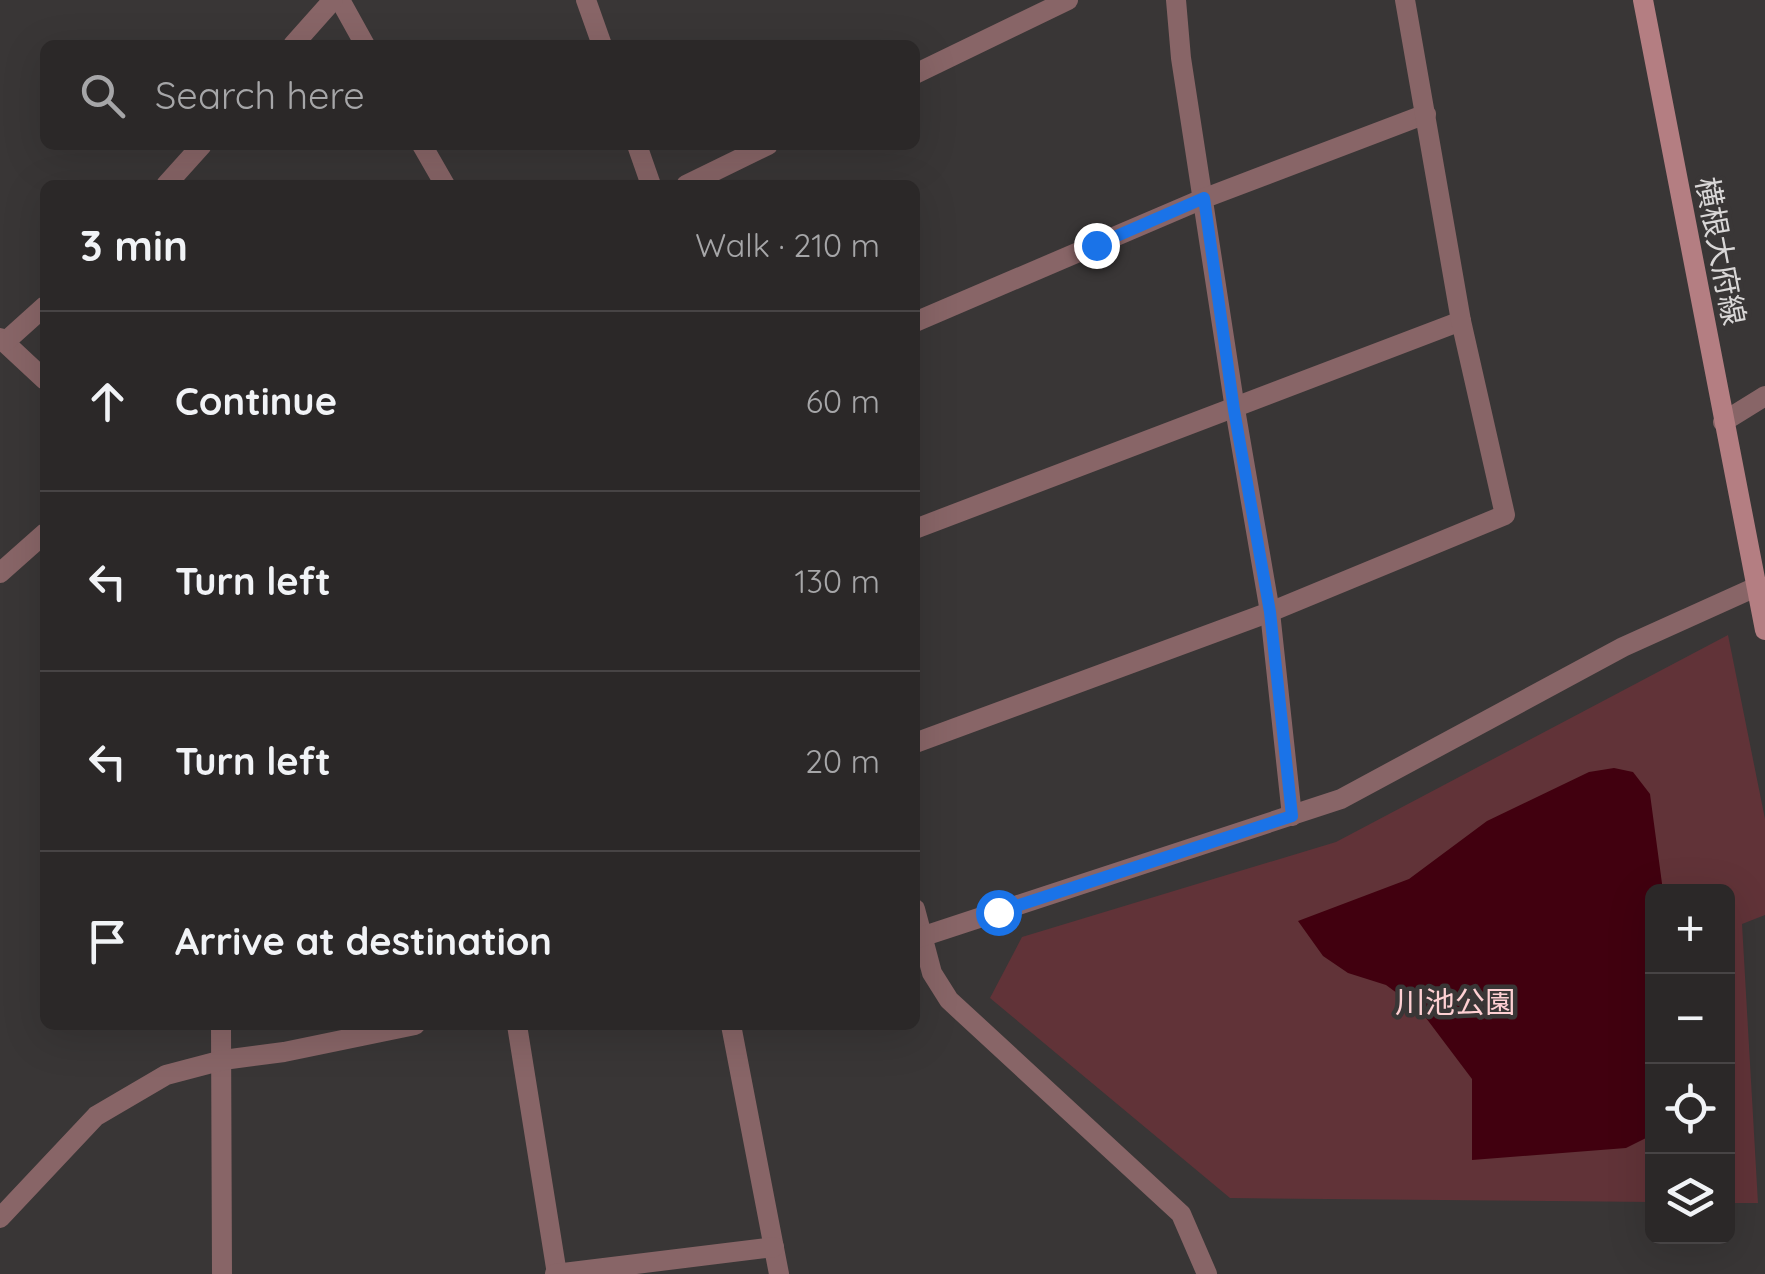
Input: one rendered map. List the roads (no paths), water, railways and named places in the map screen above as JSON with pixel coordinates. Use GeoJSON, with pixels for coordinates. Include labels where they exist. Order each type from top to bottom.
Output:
{"type":"FeatureCollection","features":[{"type":"Feature","properties":{"kind":"main road","name":"横根大府線"},"geometry":{"type":"LineString","coordinates":[[1643,0],[1765,630]]}},
{"type":"Feature","properties":{"kind":"street"},"geometry":{"type":"LineString","coordinates":[[297,40],[337,0],[362,40]]}},
{"type":"Feature","properties":{"kind":"street"},"geometry":{"type":"LineString","coordinates":[[586,0],[600,40]]}},
{"type":"Feature","properties":{"kind":"street"},"geometry":{"type":"LineString","coordinates":[[920,72],[1068,0]]}},
{"type":"Feature","properties":{"kind":"street"},"geometry":{"type":"LineString","coordinates":[[1176,0],[1181,58],[1234,410],[1270,612],[1292,816]]}},
{"type":"Feature","properties":{"kind":"street"},"geometry":{"type":"LineString","coordinates":[[920,741],[1270,612],[1505,515],[1462,322],[1405,0]]}},
{"type":"Feature","properties":{"kind":"street"},"geometry":{"type":"LineString","coordinates":[[920,320],[1204,198],[1426,114]]}},
{"type":"Feature","properties":{"kind":"street"},"geometry":{"type":"LineString","coordinates":[[170,180],[198,150]]}},
{"type":"Feature","properties":{"kind":"street"},"geometry":{"type":"LineString","coordinates":[[425,150],[442,180]]}},
{"type":"Feature","properties":{"kind":"street"},"geometry":{"type":"LineString","coordinates":[[639,150],[648,180]]}},
{"type":"Feature","properties":{"kind":"street"},"geometry":{"type":"LineString","coordinates":[[696,180],[758,150]]}},
{"type":"Feature","properties":{"kind":"street"},"geometry":{"type":"LineString","coordinates":[[40,310],[3,339],[40,375]]}},
{"type":"Feature","properties":{"kind":"street"},"geometry":{"type":"LineString","coordinates":[[920,527],[1462,322]]}},
{"type":"Feature","properties":{"kind":"street"},"geometry":{"type":"LineString","coordinates":[[1723,422],[1765,396]]}},
{"type":"Feature","properties":{"kind":"street"},"geometry":{"type":"LineString","coordinates":[[0,573],[40,537]]}},
{"type":"Feature","properties":{"kind":"street"},"geometry":{"type":"LineString","coordinates":[[1207,1274],[1181,1214],[949,1000],[932,973],[920,938],[1341,799],[1623,647],[1756,587]]}},
{"type":"Feature","properties":{"kind":"street"},"geometry":{"type":"LineString","coordinates":[[221,1030],[222,1274]]}},
{"type":"Feature","properties":{"kind":"street"},"geometry":{"type":"LineString","coordinates":[[0,1218],[96,1116],[166,1075],[222,1060],[391,1030]]}},
{"type":"Feature","properties":{"kind":"street"},"geometry":{"type":"LineString","coordinates":[[517,1030],[556,1274],[774,1248]]}},
{"type":"Feature","properties":{"kind":"street"},"geometry":{"type":"LineString","coordinates":[[731,1030],[779,1274]]}},
{"type":"Feature","properties":{"kind":"park label","name":"川池公園"},"geometry":{"type":"Point","coordinates":[1455,1002]}}]}
